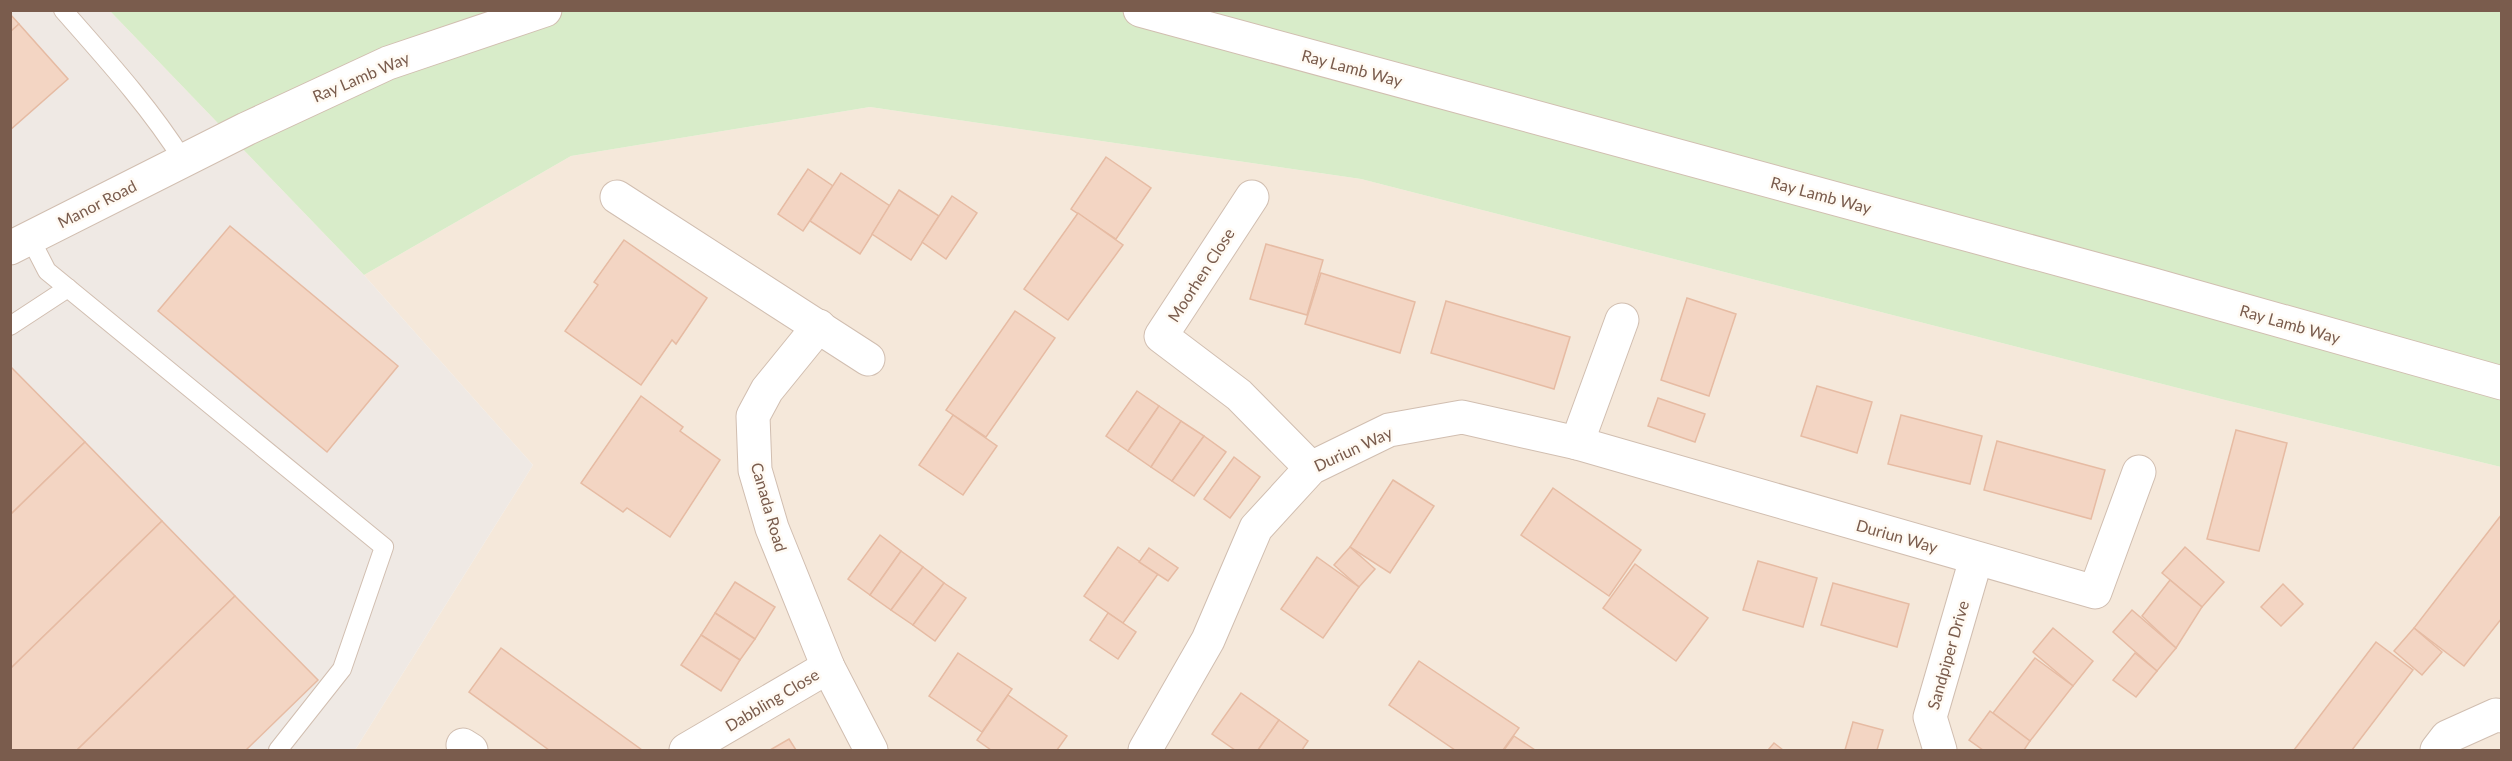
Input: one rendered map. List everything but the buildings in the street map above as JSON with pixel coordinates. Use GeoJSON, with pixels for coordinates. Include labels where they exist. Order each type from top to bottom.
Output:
{"type":"FeatureCollection","features":[{"type":"Feature","properties":{"kind":"street","name":"Ray Lamb Way"},"geometry":{"type":"LineString","coordinates":[[183,160],[388,63],[545,10]]}},
{"type":"Feature","properties":{"kind":"street","name":"Ray Lamb Way"},"geometry":{"type":"LineString","coordinates":[[1140,10],[2150,284],[2502,383]]}},
{"type":"Feature","properties":{"kind":"street","name":"Manor Road"},"geometry":{"type":"LineString","coordinates":[[20,243],[183,160]]}},
{"type":"Feature","properties":{"kind":"street"},"geometry":{"type":"LineString","coordinates":[[617,197],[868,358]]}},
{"type":"Feature","properties":{"kind":"street","name":"Moorhen Close"},"geometry":{"type":"LineString","coordinates":[[1252,197],[1161,336],[1239,395],[1311,468]]}},
{"type":"Feature","properties":{"kind":"street"},"geometry":{"type":"LineString","coordinates":[[1577,443],[1622,320]]}},
{"type":"Feature","properties":{"kind":"street","name":"Canada Road"},"geometry":{"type":"LineString","coordinates":[[819,326],[767,390],[753,416],[755,470],[772,528],[828,667],[871,750]]}},
{"type":"Feature","properties":{"kind":"street","name":"Duriun Way"},"geometry":{"type":"LineString","coordinates":[[1145,750],[1208,640],[1256,528],[1311,468],[1389,430],[1461,417],[1577,443],[2095,592],[2139,472]]}},
{"type":"Feature","properties":{"kind":"street","name":"Sandpiper Drive"},"geometry":{"type":"LineString","coordinates":[[1940,750],[1930,717],[1976,559]]}},
{"type":"Feature","properties":{"kind":"street","name":"Dabbling Close"},"geometry":{"type":"LineString","coordinates":[[686,750],[828,667]]}},
{"type":"Feature","properties":{"kind":"street"},"geometry":{"type":"LineString","coordinates":[[2437,750],[2447,737],[2496,715],[2502,716]]}},
{"type":"Feature","properties":{"kind":"lane"},"geometry":{"type":"LineString","coordinates":[[63,10],[127,83],[166,132],[183,160]]}},
{"type":"Feature","properties":{"kind":"lane"},"geometry":{"type":"LineString","coordinates":[[20,243],[47,271],[384,548],[342,669],[278,750]]}},
{"type":"Feature","properties":{"kind":"lane"},"geometry":{"type":"LineString","coordinates":[[10,326],[68,288]]}},
{"type":"Feature","properties":{"kind":"shaded area"},"geometry":{"type":"Polygon","coordinates":[[[10,11],[110,11],[364,275],[533,465],[355,750],[11,750],[10,11]]]}},
{"type":"Feature","properties":{"kind":"shaded area"},"geometry":{"type":"Polygon","coordinates":[[[870,107],[1361,179],[2225,400],[2501,467],[2501,750],[355,750],[533,465],[364,275],[571,156],[870,107]]]}},
{"type":"Feature","properties":{"kind":"green space"},"geometry":{"type":"Polygon","coordinates":[[[110,11],[2501,11],[2501,467],[2225,400],[1361,179],[870,107],[571,156],[364,275],[110,11]]]}}]}
